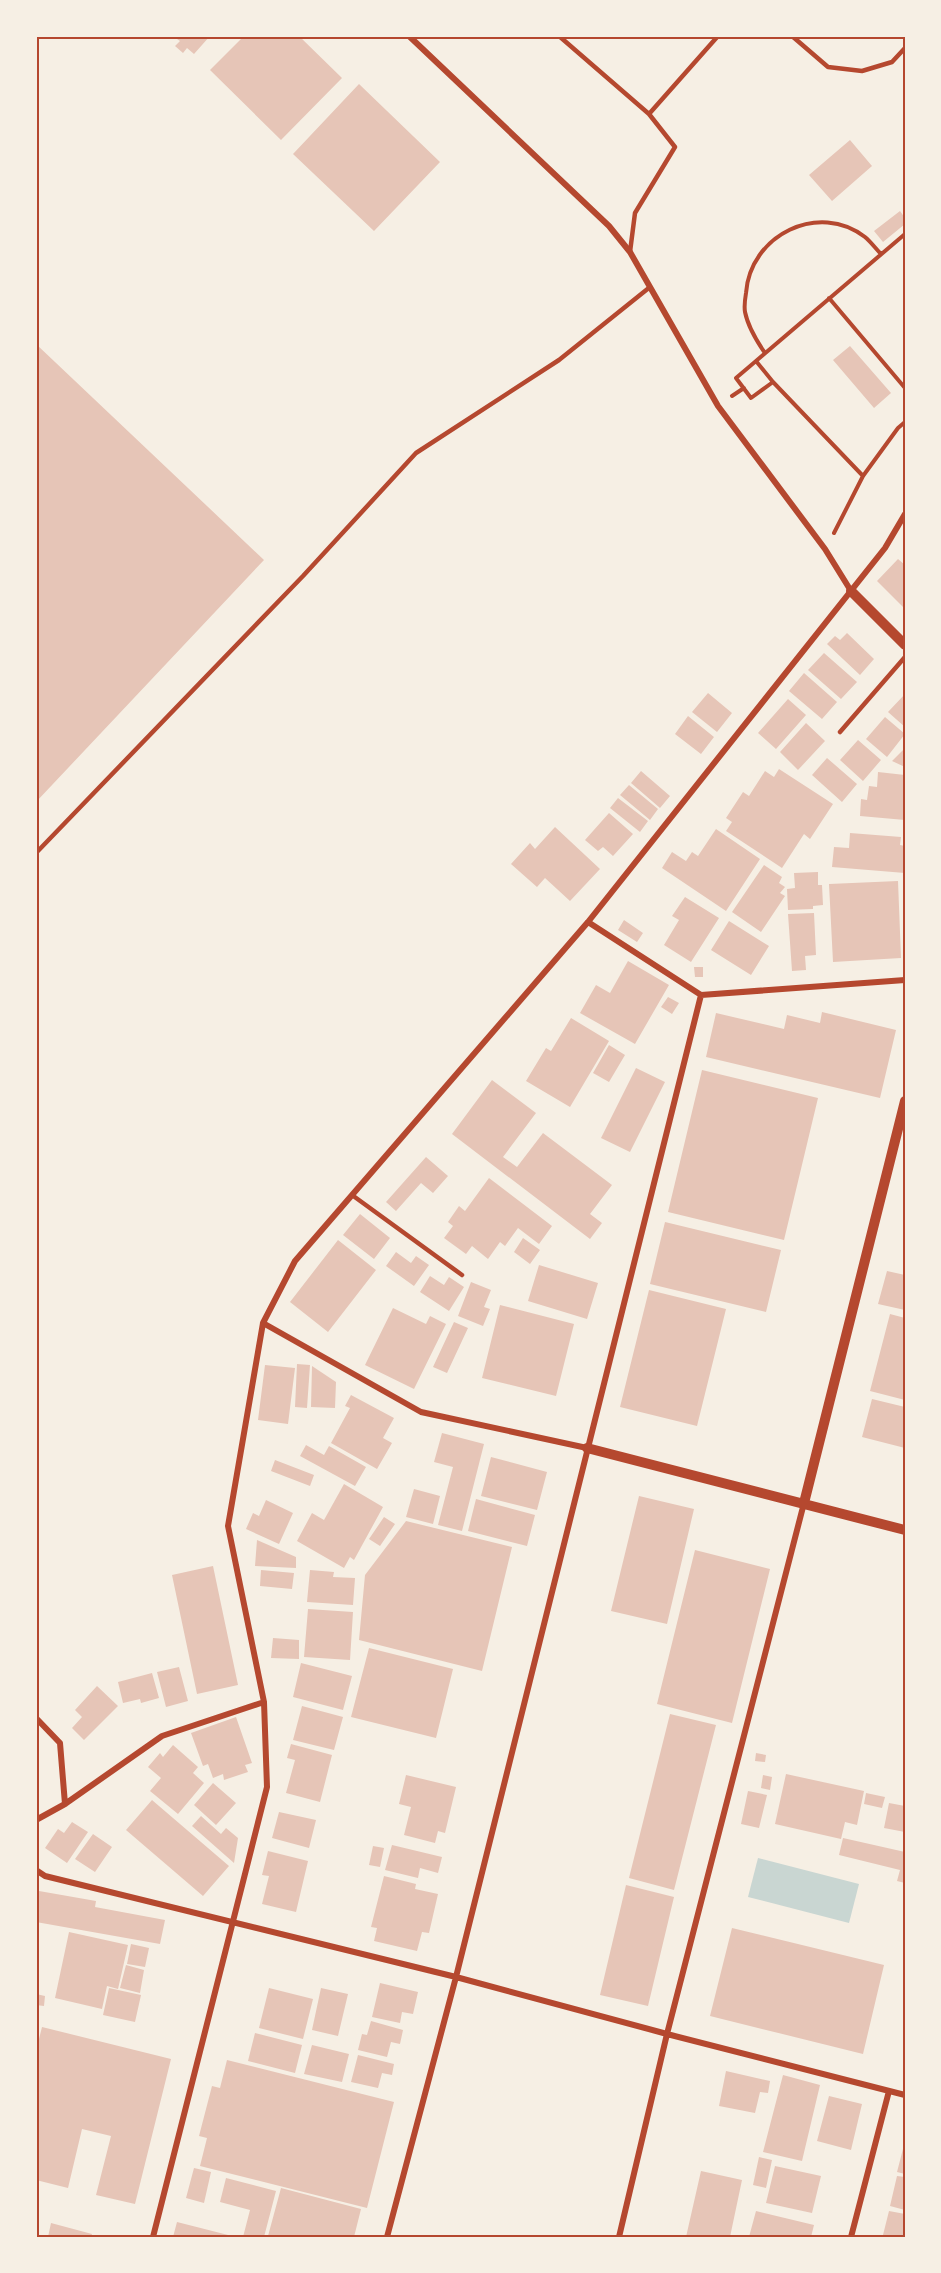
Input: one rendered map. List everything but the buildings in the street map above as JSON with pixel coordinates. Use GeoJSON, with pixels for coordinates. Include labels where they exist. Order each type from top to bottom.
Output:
{"type":"FeatureCollection","features":[{"type":"Feature","properties":{"kind":"street"},"geometry":{"type":"LineString","coordinates":[[409,36],[609,226],[630,252],[718,406],[825,549],[851,591],[905,645]]}},
{"type":"Feature","properties":{"kind":"street"},"geometry":{"type":"LineString","coordinates":[[153,2237],[267,1786],[264,1702],[228,1526],[262,1323],[295,1261],[588,922],[885,548],[905,514]]}},
{"type":"Feature","properties":{"kind":"street"},"geometry":{"type":"LineString","coordinates":[[588,922],[701,995],[905,980]]}},
{"type":"Feature","properties":{"kind":"street"},"geometry":{"type":"LineString","coordinates":[[387,2237],[456,1977],[701,995]]}},
{"type":"Feature","properties":{"kind":"street"},"geometry":{"type":"LineString","coordinates":[[620,2237],[667,2034],[905,1101]]}},
{"type":"Feature","properties":{"kind":"street"},"geometry":{"type":"LineString","coordinates":[[262,1323],[421,1412],[587,1448],[905,1530]]}},
{"type":"Feature","properties":{"kind":"street"},"geometry":{"type":"LineString","coordinates":[[36,1820],[65,1804],[162,1736],[264,1702]]}},
{"type":"Feature","properties":{"kind":"street"},"geometry":{"type":"LineString","coordinates":[[36,1718],[60,1743],[65,1804]]}},
{"type":"Feature","properties":{"kind":"street"},"geometry":{"type":"LineString","coordinates":[[36,1870],[45,1876],[456,1977],[905,2095]]}},
{"type":"Feature","properties":{"kind":"street"},"geometry":{"type":"LineString","coordinates":[[851,2237],[888,2091]]}},
{"type":"Feature","properties":{"kind":"lane"},"geometry":{"type":"LineString","coordinates":[[560,36],[649,114],[675,147],[635,213],[630,252]]}},
{"type":"Feature","properties":{"kind":"lane"},"geometry":{"type":"LineString","coordinates":[[649,114],[718,36]]}},
{"type":"Feature","properties":{"kind":"lane"},"geometry":{"type":"LineString","coordinates":[[792,36],[828,68],[862,71],[892,62],[905,48]]}},
{"type":"Feature","properties":{"kind":"lane"},"geometry":{"type":"LineString","coordinates":[[36,854],[303,576],[416,453],[559,360],[650,287]]}},
{"type":"Feature","properties":{"kind":"lane"},"geometry":{"type":"LineString","coordinates":[[840,732],[905,657]]}},
{"type":"Feature","properties":{"kind":"lane"},"geometry":{"type":"LineString","coordinates":[[352,1195],[462,1275]]}},
{"type":"Feature","properties":{"kind":"path"},"geometry":{"type":"LineString","coordinates":[[765,353],[753,334],[744,309],[746,282],[753,261],[768,244],[787,229],[806,224],[829,223],[848,228],[865,237],[881,254]]}},
{"type":"Feature","properties":{"kind":"path"},"geometry":{"type":"LineString","coordinates":[[773,382],[750,398],[736,378],[905,234]]}},
{"type":"Feature","properties":{"kind":"path"},"geometry":{"type":"LineString","coordinates":[[829,298],[905,388]]}},
{"type":"Feature","properties":{"kind":"path"},"geometry":{"type":"LineString","coordinates":[[756,361],[773,382],[863,476]]}},
{"type":"Feature","properties":{"kind":"path"},"geometry":{"type":"LineString","coordinates":[[825,549],[863,476],[898,428],[905,422]]}},
{"type":"Feature","properties":{"kind":"shaded area"},"geometry":{"type":"Polygon","coordinates":[[[758,1858],[859,1884],[849,1923],[748,1897],[758,1858]]]}}]}
